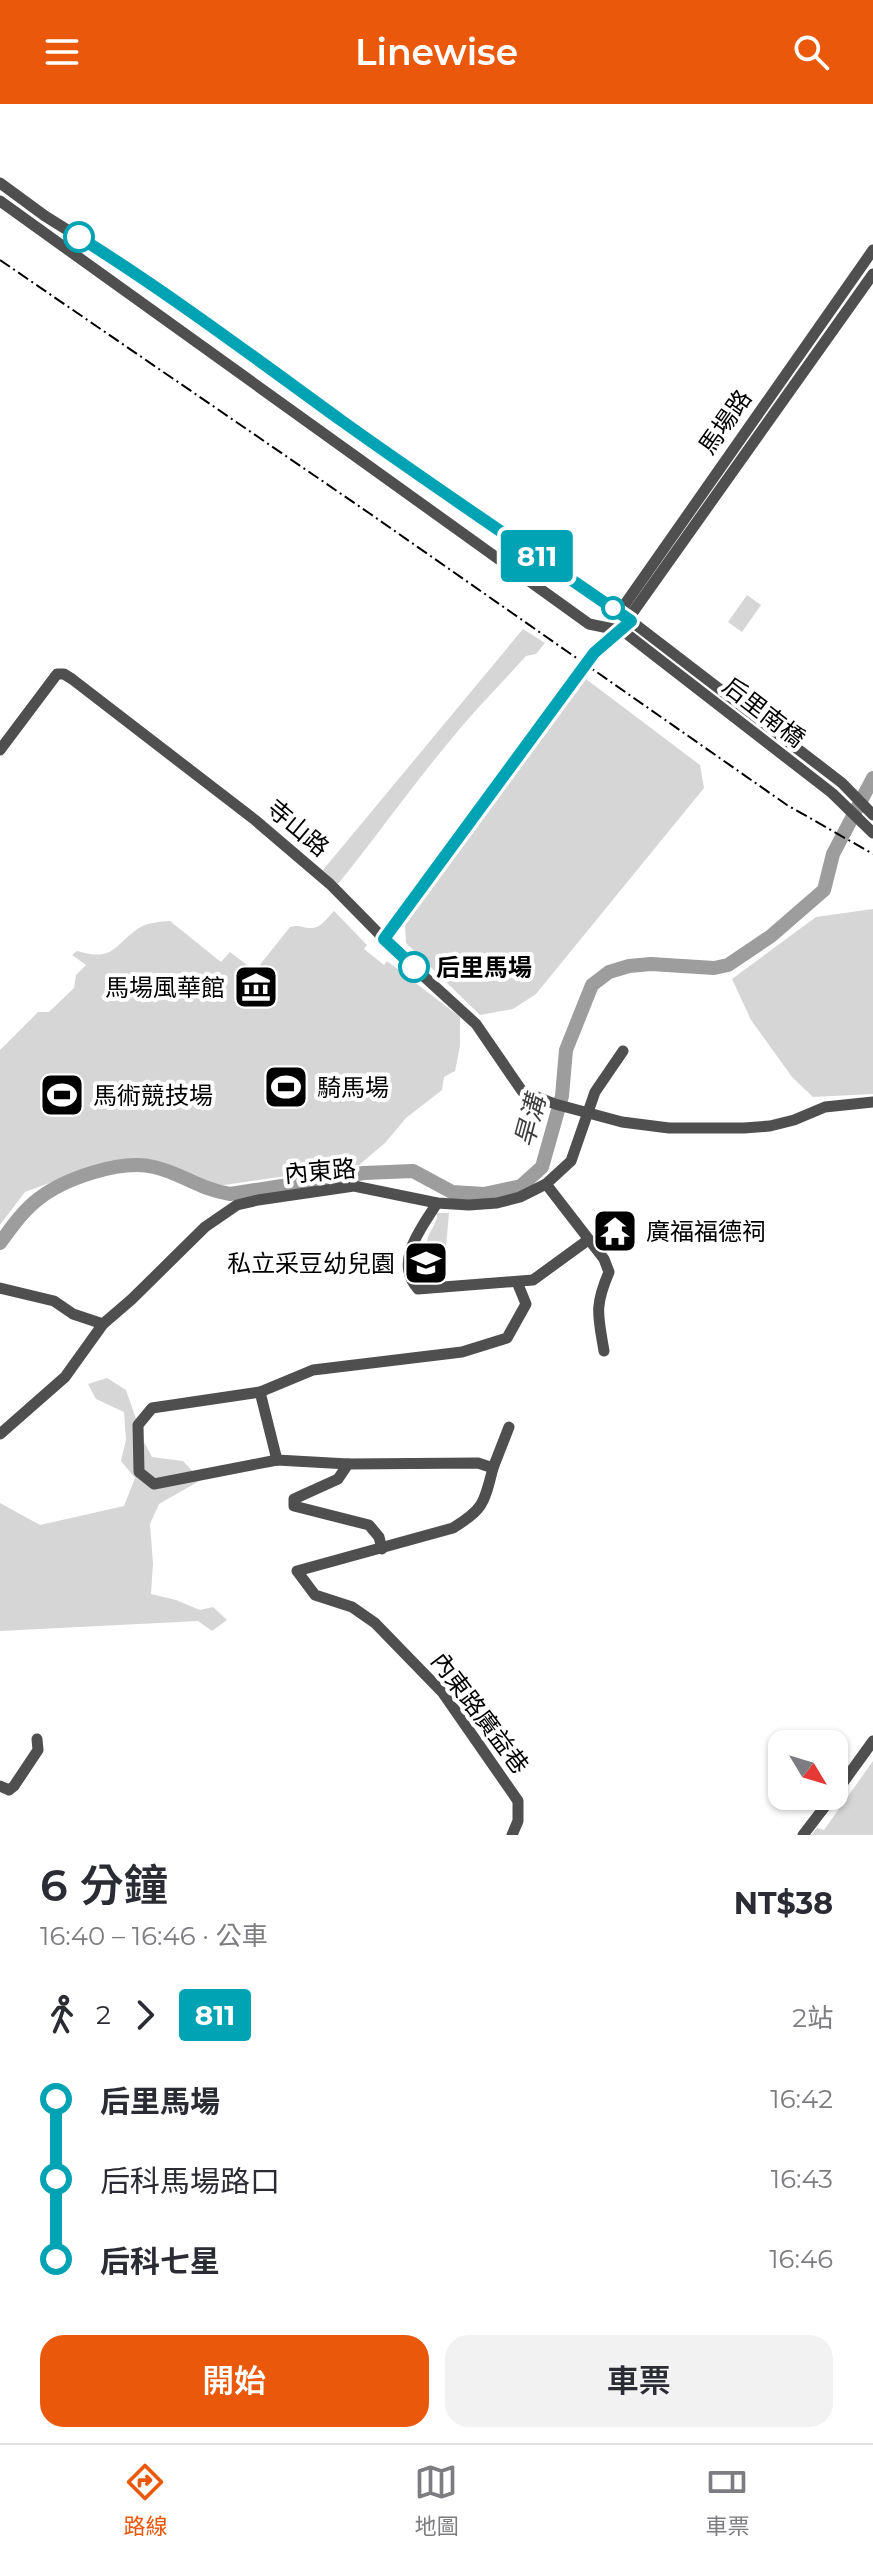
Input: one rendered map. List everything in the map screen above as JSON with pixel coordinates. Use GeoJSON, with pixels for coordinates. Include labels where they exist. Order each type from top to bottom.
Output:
{"type":"FeatureCollection","features":[{"type":"Feature","properties":{"kind":"street","name":"后里南橋"},"geometry":{"type":"LineString","coordinates":[[0,183],[45,216],[133,271],[343,422],[631,621],[842,783],[873,815]]}},
{"type":"Feature","properties":{"kind":"street"},"geometry":{"type":"LineString","coordinates":[[0,201],[589,624],[623,631]]}},
{"type":"Feature","properties":{"kind":"street","name":"馬場路"},"geometry":{"type":"LineString","coordinates":[[631,621],[623,607],[873,250]]}},
{"type":"Feature","properties":{"kind":"street","name":"馬場路"},"geometry":{"type":"LineString","coordinates":[[384,939],[594,653],[631,621],[633,612],[873,274]]}},
{"type":"Feature","properties":{"kind":"street","name":"后里南橋"},"geometry":{"type":"LineString","coordinates":[[623,631],[832,793],[873,833]]}},
{"type":"Feature","properties":{"kind":"street","name":"寺山路"},"geometry":{"type":"LineString","coordinates":[[0,750],[57,674],[64,674],[300,856],[384,939],[471,1018],[522,1091],[589,1113]]}},
{"type":"Feature","properties":{"kind":"street","name":"內東路"},"geometry":{"type":"LineString","coordinates":[[0,1434],[65,1377],[103,1324],[205,1227],[237,1205],[354,1186],[437,1203],[469,1205],[520,1197],[546,1184],[571,1161],[595,1092],[623,1051]]}},
{"type":"Feature","properties":{"kind":"street"},"geometry":{"type":"LineString","coordinates":[[589,1113],[646,1126],[744,1128],[794,1120],[825,1107],[873,1102]]}},
{"type":"Feature","properties":{"kind":"street"},"geometry":{"type":"LineString","coordinates":[[546,1184],[604,1259],[609,1272],[597,1307],[604,1351]]}},
{"type":"Feature","properties":{"kind":"street"},"geometry":{"type":"LineString","coordinates":[[437,1203],[410,1249],[410,1280],[418,1289],[533,1280],[588,1240]]}},
{"type":"Feature","properties":{"kind":"street"},"geometry":{"type":"LineString","coordinates":[[493,1468],[478,1463],[348,1464],[277,1460],[154,1484],[139,1472],[138,1425],[152,1408],[260,1392],[313,1370],[462,1352],[507,1338],[526,1304],[517,1282]]}},
{"type":"Feature","properties":{"kind":"street"},"geometry":{"type":"LineString","coordinates":[[0,1288],[54,1301],[73,1314],[103,1324]]}},
{"type":"Feature","properties":{"kind":"street"},"geometry":{"type":"LineString","coordinates":[[260,1392],[277,1460]]}},
{"type":"Feature","properties":{"kind":"street","name":"內東路廣益巷"},"geometry":{"type":"LineString","coordinates":[[509,1427],[493,1468],[485,1501],[475,1515],[453,1528],[297,1571],[315,1595],[352,1607],[375,1623],[443,1693],[518,1801],[518,1821],[512,1835]]}},
{"type":"Feature","properties":{"kind":"street"},"geometry":{"type":"LineString","coordinates":[[348,1464],[338,1479],[294,1499],[294,1506],[369,1525],[379,1537],[382,1549]]}},
{"type":"Feature","properties":{"kind":"street"},"geometry":{"type":"LineString","coordinates":[[0,1786],[9,1790],[14,1786],[38,1750],[37,1739]]}},
{"type":"Feature","properties":{"kind":"street"},"geometry":{"type":"LineString","coordinates":[[848,1776],[873,1741]]}},
{"type":"Feature","properties":{"kind":"street"},"geometry":{"type":"LineString","coordinates":[[803,1835],[823,1810]]}},
{"type":"Feature","properties":{"kind":"shaded area"},"geometry":{"type":"Polygon","coordinates":[[[747,595],[761,605],[742,632],[728,622],[747,595]]]}},
{"type":"Feature","properties":{"kind":"shaded area"},"geometry":{"type":"Polygon","coordinates":[[[523,629],[545,643],[536,654],[526,656],[457,732],[338,884],[323,870],[523,629]]]}},
{"type":"Feature","properties":{"kind":"shaded area"},"geometry":{"type":"Polygon","coordinates":[[[586,679],[700,765],[704,788],[536,994],[513,1009],[480,1015],[406,943],[405,925],[586,679]]]}},
{"type":"Feature","properties":{"kind":"shaded area"},"geometry":{"type":"Polygon","coordinates":[[[873,909],[873,1094],[813,1097],[792,1077],[751,1020],[732,979],[816,917],[873,909]]]}},
{"type":"Feature","properties":{"kind":"shaded area","name":"后里馬場"},"geometry":{"type":"Polygon","coordinates":[[[334,911],[367,945],[364,949],[384,965],[387,961],[460,1017],[460,1046],[455,1071],[444,1077],[442,1090],[406,1118],[385,1143],[359,1165],[212,1185],[156,1161],[115,1162],[95,1166],[25,1192],[0,1225],[0,1050],[38,1012],[49,1012],[74,988],[76,975],[86,965],[72,955],[77,951],[99,955],[106,953],[143,926],[170,921],[221,962],[230,952],[255,971],[290,927],[318,927],[334,911]]]}},
{"type":"Feature","properties":{"kind":"shaded area"},"geometry":{"type":"Polygon","coordinates":[[[437,1213],[449,1213],[446,1247],[427,1247],[436,1222],[437,1213]]]}},
{"type":"Feature","properties":{"kind":"shaded area"},"geometry":{"type":"Polygon","coordinates":[[[107,1378],[126,1390],[152,1457],[183,1461],[201,1480],[159,1504],[150,1524],[153,1563],[151,1594],[200,1610],[213,1607],[227,1620],[212,1631],[198,1621],[0,1631],[0,1503],[40,1525],[124,1506],[135,1478],[121,1461],[126,1440],[124,1412],[96,1399],[88,1384],[107,1378]]]}},
{"type":"Feature","properties":{"kind":"shaded area"},"geometry":{"type":"Polygon","coordinates":[[[873,1761],[873,1835],[811,1835],[817,1828],[824,1830],[838,1810],[848,1810],[848,1796],[873,1761]]]}},
{"type":"Feature","properties":{"kind":"waterway","name":"旱溝"},"geometry":{"type":"LineString","coordinates":[[0,1243],[26,1210],[48,1192],[76,1178],[125,1166],[154,1167],[230,1194],[364,1173],[413,1171],[452,1192],[484,1194],[521,1186],[542,1167],[562,1096],[566,1050],[592,985],[609,972],[629,966],[651,964],[714,968],[728,965],[771,936],[824,890],[833,854],[873,778]]}},
{"type":"Feature","properties":{"kind":"railway"},"geometry":{"type":"LineString","coordinates":[[0,260],[787,805],[873,854]]}},
{"type":"Feature","properties":{"kind":"bus line","name":"811"},"geometry":{"type":"LineString","coordinates":[[79,237],[234,341],[343,422],[631,621],[594,653],[384,939],[414,967]]}},
{"type":"Feature","properties":{"kind":"place","name":"后里馬場"},"geometry":{"type":"Point","coordinates":[414,967]}},
{"type":"Feature","properties":{"kind":"place","name":"馬場風華館"},"geometry":{"type":"Point","coordinates":[256,987]}},
{"type":"Feature","properties":{"kind":"place","name":"騎馬場"},"geometry":{"type":"Point","coordinates":[286,1087]}},
{"type":"Feature","properties":{"kind":"place","name":"馬術競技場"},"geometry":{"type":"Point","coordinates":[62,1095]}},
{"type":"Feature","properties":{"kind":"place","name":"廣福福德祠"},"geometry":{"type":"Point","coordinates":[615,1231]}},
{"type":"Feature","properties":{"kind":"place","name":"私立采豆幼兒園"},"geometry":{"type":"Point","coordinates":[426,1263]}}]}
